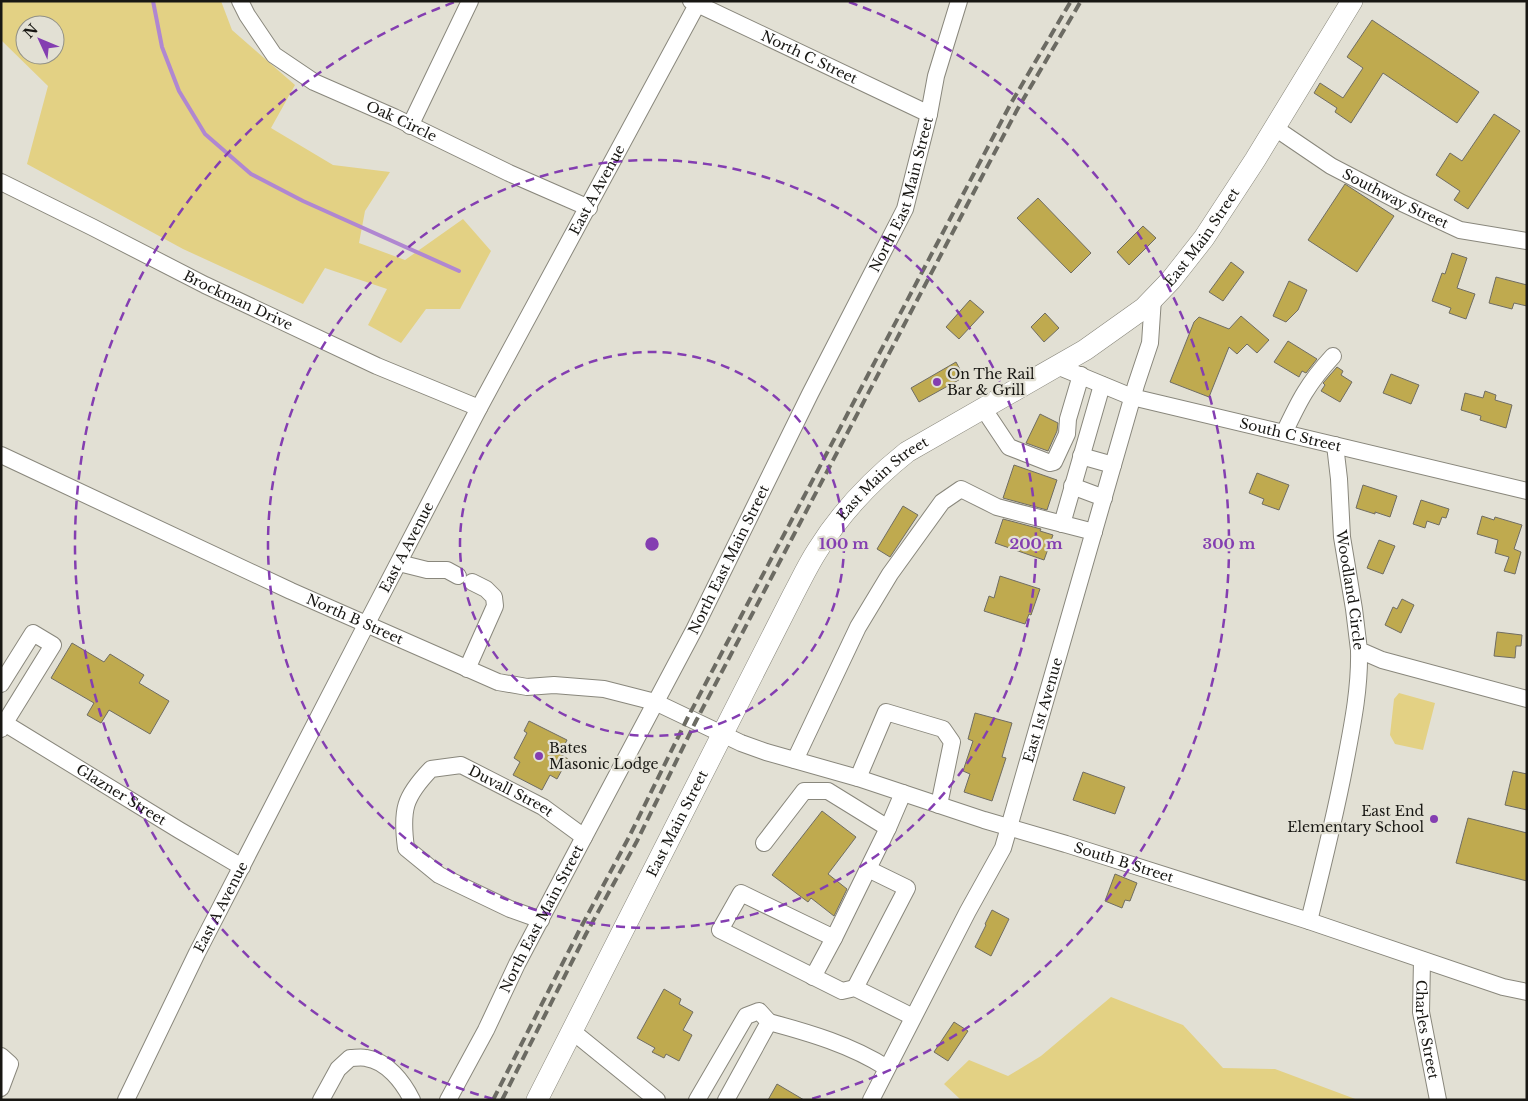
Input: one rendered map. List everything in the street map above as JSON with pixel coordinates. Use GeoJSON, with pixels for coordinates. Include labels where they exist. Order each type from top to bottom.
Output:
{"type":"FeatureCollection","features":[{"type":"Feature","properties":{"kind":"main road","name":"East Main Street"},"geometry":{"type":"LineString","coordinates":[[537,1100],[722,733],[817,550],[842,515],[872,482],[907,452],[1057,366],[1117,328],[1144,308],[1172,280],[1204,238],[1275,128],[1352,1]]}},
{"type":"Feature","properties":{"kind":"street","name":"Oak Circle"},"geometry":{"type":"LineString","coordinates":[[240,1],[247,15],[274,55],[314,82],[394,117],[509,173],[589,208]]}},
{"type":"Feature","properties":{"kind":"street"},"geometry":{"type":"LineString","coordinates":[[410,126],[470,1]]}},
{"type":"Feature","properties":{"kind":"street","name":"North East Main Street"},"geometry":{"type":"LineString","coordinates":[[448,1100],[486,1030],[540,920],[694,630],[810,394],[905,209],[929,114],[936,76],[959,1]]}},
{"type":"Feature","properties":{"kind":"street","name":"North C Street"},"geometry":{"type":"LineString","coordinates":[[696,2],[929,114]]}},
{"type":"Feature","properties":{"kind":"street","name":"East A Avenue"},"geometry":{"type":"LineString","coordinates":[[126,1100],[197,953],[366,625],[479,408],[589,208],[696,2]]}},
{"type":"Feature","properties":{"kind":"street","name":"Southway Street"},"geometry":{"type":"LineString","coordinates":[[1275,128],[1332,166],[1402,203],[1460,230],[1527,241]]}},
{"type":"Feature","properties":{"kind":"street","name":"Brockman Drive"},"geometry":{"type":"LineString","coordinates":[[1,182],[206,285],[378,366],[479,408]]}},
{"type":"Feature","properties":{"kind":"street","name":"East 1st Avenue"},"geometry":{"type":"LineString","coordinates":[[871,1100],[1003,848],[1132,397],[1150,343],[1154,298]]}},
{"type":"Feature","properties":{"kind":"street"},"geometry":{"type":"LineString","coordinates":[[1284,433],[1300,398],[1315,375],[1333,356]]}},
{"type":"Feature","properties":{"kind":"street","name":"South C Street"},"geometry":{"type":"LineString","coordinates":[[1057,366],[1132,397],[1527,491]]}},
{"type":"Feature","properties":{"kind":"street"},"geometry":{"type":"LineString","coordinates":[[983,408],[1009,447],[1050,463],[1054,462],[1067,434],[1068,418],[1081,375]]}},
{"type":"Feature","properties":{"kind":"street"},"geometry":{"type":"LineString","coordinates":[[1062,524],[1102,385]]}},
{"type":"Feature","properties":{"kind":"street","name":"Woodland Circle"},"geometry":{"type":"LineString","coordinates":[[1334,445],[1339,479],[1342,537],[1359,650],[1382,660],[1527,699]]}},
{"type":"Feature","properties":{"kind":"street","name":"North B Street"},"geometry":{"type":"LineString","coordinates":[[1,455],[366,625],[498,682],[527,687],[554,685],[604,689],[655,702],[722,733]]}},
{"type":"Feature","properties":{"kind":"street"},"geometry":{"type":"LineString","coordinates":[[1081,456],[1113,465]]}},
{"type":"Feature","properties":{"kind":"street"},"geometry":{"type":"LineString","coordinates":[[1072,486],[1104,498]]}},
{"type":"Feature","properties":{"kind":"street"},"geometry":{"type":"LineString","coordinates":[[795,760],[858,627],[890,574],[942,502],[960,489],[997,507],[1094,532]]}},
{"type":"Feature","properties":{"kind":"street"},"geometry":{"type":"LineString","coordinates":[[399,563],[427,570],[447,570],[486,589],[494,597],[495,606],[466,668]]}},
{"type":"Feature","properties":{"kind":"street"},"geometry":{"type":"LineString","coordinates":[[1,684],[34,633],[53,645],[3,725]]}},
{"type":"Feature","properties":{"kind":"street"},"geometry":{"type":"LineString","coordinates":[[1309,921],[1338,803],[1352,732],[1359,670],[1359,650]]}},
{"type":"Feature","properties":{"kind":"street"},"geometry":{"type":"LineString","coordinates":[[858,778],[886,712],[943,729],[952,742],[939,805]]}},
{"type":"Feature","properties":{"kind":"street","name":"Glazner Street"},"geometry":{"type":"LineString","coordinates":[[3,725],[242,867]]}},
{"type":"Feature","properties":{"kind":"street","name":"South B Street"},"geometry":{"type":"LineString","coordinates":[[722,733],[741,743],[858,778],[1309,921],[1504,987],[1527,992]]}},
{"type":"Feature","properties":{"kind":"street","name":"Duvall Street"},"geometry":{"type":"LineString","coordinates":[[540,920],[510,909],[439,875],[406,848],[403,825],[406,804],[417,784],[431,769],[461,766],[543,807],[584,837]]}},
{"type":"Feature","properties":{"kind":"street"},"geometry":{"type":"LineString","coordinates":[[764,842],[804,791],[828,791],[888,828]]}},
{"type":"Feature","properties":{"kind":"street"},"geometry":{"type":"LineString","coordinates":[[813,977],[868,869],[903,793]]}},
{"type":"Feature","properties":{"kind":"street"},"geometry":{"type":"LineString","coordinates":[[855,988],[906,888],[868,869]]}},
{"type":"Feature","properties":{"kind":"street"},"geometry":{"type":"LineString","coordinates":[[834,938],[741,893],[720,930],[842,992],[855,988],[913,1017]]}},
{"type":"Feature","properties":{"kind":"street","name":"Charles Street"},"geometry":{"type":"LineString","coordinates":[[1422,960],[1421,1012],[1438,1100]]}},
{"type":"Feature","properties":{"kind":"street"},"geometry":{"type":"LineString","coordinates":[[697,1100],[746,1016],[759,1011],[769,1022],[833,1041],[868,1055],[887,1068]]}},
{"type":"Feature","properties":{"kind":"street"},"geometry":{"type":"LineString","coordinates":[[726,1100],[769,1022]]}},
{"type":"Feature","properties":{"kind":"street"},"geometry":{"type":"LineString","coordinates":[[572,1030],[657,1100]]}},
{"type":"Feature","properties":{"kind":"street"},"geometry":{"type":"LineString","coordinates":[[1,1056],[10,1064],[1,1088]]}},
{"type":"Feature","properties":{"kind":"street"},"geometry":{"type":"LineString","coordinates":[[321,1100],[338,1069],[350,1058],[367,1058],[388,1067],[407,1090],[412,1100]]}},
{"type":"Feature","properties":{"kind":"shaded area"},"geometry":{"type":"Polygon","coordinates":[[[1,1],[221,1],[232,30],[295,85],[271,128],[333,165],[390,172],[365,211],[359,243],[405,260],[463,219],[491,251],[460,309],[426,309],[401,343],[368,325],[387,289],[325,268],[303,304],[183,249],[27,164],[48,86],[27,65],[65,65],[65,15],[15,15],[15,54],[1,40],[1,1]]]}},
{"type":"Feature","properties":{"kind":"shaded area"},"geometry":{"type":"Polygon","coordinates":[[[1399,693],[1435,703],[1423,750],[1395,744],[1390,735],[1394,699],[1399,693]]]}},
{"type":"Feature","properties":{"kind":"shaded area"},"geometry":{"type":"Polygon","coordinates":[[[1111,997],[1183,1025],[1223,1068],[1275,1069],[1358,1100],[961,1100],[944,1084],[969,1060],[1008,1076],[1041,1056],[1111,997]]]}},
{"type":"Feature","properties":{"kind":"building"},"geometry":{"type":"Polygon","coordinates":[[[1372,20],[1479,92],[1457,123],[1383,73],[1351,123],[1335,112],[1337,108],[1314,93],[1320,83],[1343,98],[1363,68],[1347,57],[1372,20]]]}},
{"type":"Feature","properties":{"kind":"building"},"geometry":{"type":"Polygon","coordinates":[[[1494,114],[1520,131],[1468,209],[1454,200],[1460,191],[1436,175],[1450,153],[1462,161],[1494,114]]]}},
{"type":"Feature","properties":{"kind":"building"},"geometry":{"type":"Polygon","coordinates":[[[1345,184],[1394,216],[1357,272],[1308,240],[1345,184]]]}},
{"type":"Feature","properties":{"kind":"building"},"geometry":{"type":"Polygon","coordinates":[[[1038,198],[1091,253],[1071,273],[1017,218],[1038,198]]]}},
{"type":"Feature","properties":{"kind":"building"},"geometry":{"type":"Polygon","coordinates":[[[1143,226],[1156,238],[1129,265],[1117,252],[1143,226]]]}},
{"type":"Feature","properties":{"kind":"building"},"geometry":{"type":"Polygon","coordinates":[[[1452,253],[1467,258],[1457,288],[1475,294],[1466,319],[1449,313],[1451,308],[1432,301],[1442,273],[1445,274],[1452,253]]]}},
{"type":"Feature","properties":{"kind":"building"},"geometry":{"type":"Polygon","coordinates":[[[1231,262],[1244,272],[1223,301],[1209,292],[1231,262]]]}},
{"type":"Feature","properties":{"kind":"building"},"geometry":{"type":"Polygon","coordinates":[[[1496,277],[1527,285],[1527,306],[1514,303],[1512,309],[1489,303],[1496,277]]]}},
{"type":"Feature","properties":{"kind":"building"},"geometry":{"type":"Polygon","coordinates":[[[1289,281],[1307,290],[1298,310],[1286,322],[1273,316],[1289,281]]]}},
{"type":"Feature","properties":{"kind":"building"},"geometry":{"type":"Polygon","coordinates":[[[970,300],[984,312],[959,339],[946,327],[970,300]]]}},
{"type":"Feature","properties":{"kind":"building"},"geometry":{"type":"Polygon","coordinates":[[[1045,313],[1059,328],[1044,342],[1031,327],[1045,313]]]}},
{"type":"Feature","properties":{"kind":"building"},"geometry":{"type":"Polygon","coordinates":[[[1241,316],[1269,340],[1257,353],[1247,344],[1237,354],[1229,347],[1209,397],[1170,382],[1194,322],[1199,317],[1229,329],[1241,316]]]}},
{"type":"Feature","properties":{"kind":"building"},"geometry":{"type":"Polygon","coordinates":[[[1288,341],[1317,359],[1306,373],[1302,371],[1299,377],[1274,362],[1288,341]]]}},
{"type":"Feature","properties":{"kind":"building","name":"On The Rail Bar & Grill"},"geometry":{"type":"Polygon","coordinates":[[[956,362],[964,377],[919,402],[911,388],[956,362]]]}},
{"type":"Feature","properties":{"kind":"building"},"geometry":{"type":"Polygon","coordinates":[[[1337,367],[1343,371],[1341,375],[1352,382],[1340,402],[1321,391],[1325,385],[1323,383],[1337,367]]]}},
{"type":"Feature","properties":{"kind":"building"},"geometry":{"type":"Polygon","coordinates":[[[1391,374],[1419,385],[1411,404],[1383,393],[1391,374]]]}},
{"type":"Feature","properties":{"kind":"building"},"geometry":{"type":"Polygon","coordinates":[[[1485,391],[1496,395],[1495,400],[1512,405],[1506,428],[1480,420],[1481,416],[1461,410],[1465,393],[1483,398],[1485,391]]]}},
{"type":"Feature","properties":{"kind":"building"},"geometry":{"type":"Polygon","coordinates":[[[1040,414],[1058,423],[1057,431],[1048,451],[1026,443],[1040,414]]]}},
{"type":"Feature","properties":{"kind":"building"},"geometry":{"type":"Polygon","coordinates":[[[1014,465],[1057,480],[1047,510],[1003,498],[1014,465]]]}},
{"type":"Feature","properties":{"kind":"building"},"geometry":{"type":"Polygon","coordinates":[[[1257,473],[1289,485],[1279,510],[1262,504],[1264,499],[1249,493],[1257,473]]]}},
{"type":"Feature","properties":{"kind":"building"},"geometry":{"type":"Polygon","coordinates":[[[1363,485],[1397,496],[1390,517],[1356,508],[1363,485]]]}},
{"type":"Feature","properties":{"kind":"building"},"geometry":{"type":"Polygon","coordinates":[[[1421,500],[1449,509],[1446,518],[1442,517],[1439,525],[1427,521],[1425,528],[1413,524],[1421,500]]]}},
{"type":"Feature","properties":{"kind":"building"},"geometry":{"type":"Polygon","coordinates":[[[903,506],[918,515],[890,557],[877,549],[903,506]]]}},
{"type":"Feature","properties":{"kind":"building"},"geometry":{"type":"Polygon","coordinates":[[[1482,516],[1494,520],[1495,517],[1522,525],[1514,549],[1521,552],[1515,574],[1504,571],[1509,557],[1495,553],[1498,540],[1477,534],[1482,516]]]}},
{"type":"Feature","properties":{"kind":"building"},"geometry":{"type":"Polygon","coordinates":[[[1003,519],[1041,529],[1040,531],[1053,535],[1044,560],[995,543],[1003,519]]]}},
{"type":"Feature","properties":{"kind":"building"},"geometry":{"type":"Polygon","coordinates":[[[1379,540],[1395,546],[1383,574],[1367,568],[1379,540]]]}},
{"type":"Feature","properties":{"kind":"building"},"geometry":{"type":"Polygon","coordinates":[[[1000,576],[1040,589],[1031,615],[1029,614],[1025,624],[984,611],[989,596],[994,598],[1000,576]]]}},
{"type":"Feature","properties":{"kind":"building"},"geometry":{"type":"Polygon","coordinates":[[[1402,599],[1414,605],[1401,633],[1385,625],[1393,607],[1397,609],[1402,599]]]}},
{"type":"Feature","properties":{"kind":"building"},"geometry":{"type":"Polygon","coordinates":[[[1497,632],[1522,635],[1521,646],[1516,646],[1515,658],[1494,656],[1497,632]]]}},
{"type":"Feature","properties":{"kind":"building"},"geometry":{"type":"Polygon","coordinates":[[[72,643],[104,662],[110,654],[144,675],[139,683],[169,701],[150,734],[109,710],[101,723],[87,715],[94,703],[51,678],[72,643]]]}},
{"type":"Feature","properties":{"kind":"building"},"geometry":{"type":"Polygon","coordinates":[[[975,713],[1012,723],[1002,757],[1006,758],[992,801],[964,792],[970,774],[963,771],[973,741],[968,739],[975,713]]]}},
{"type":"Feature","properties":{"kind":"building","name":"Bates Masonic Lodge"},"geometry":{"type":"Polygon","coordinates":[[[529,721],[567,740],[560,754],[568,759],[557,779],[550,775],[542,790],[513,775],[520,762],[514,758],[527,733],[524,731],[529,721]]]}},
{"type":"Feature","properties":{"kind":"building"},"geometry":{"type":"Polygon","coordinates":[[[1513,771],[1527,774],[1527,810],[1505,805],[1513,771]]]}},
{"type":"Feature","properties":{"kind":"building"},"geometry":{"type":"Polygon","coordinates":[[[1083,772],[1125,787],[1115,814],[1073,800],[1083,772]]]}},
{"type":"Feature","properties":{"kind":"building"},"geometry":{"type":"Polygon","coordinates":[[[822,811],[856,837],[828,874],[847,889],[834,916],[811,898],[808,902],[772,875],[822,811]]]}},
{"type":"Feature","properties":{"kind":"building"},"geometry":{"type":"Polygon","coordinates":[[[1468,818],[1527,833],[1527,881],[1456,863],[1468,818]]]}},
{"type":"Feature","properties":{"kind":"building"},"geometry":{"type":"Polygon","coordinates":[[[1115,874],[1137,883],[1130,901],[1125,900],[1122,908],[1105,901],[1115,874]]]}},
{"type":"Feature","properties":{"kind":"building"},"geometry":{"type":"Polygon","coordinates":[[[992,910],[1009,919],[991,956],[975,947],[992,910]]]}},
{"type":"Feature","properties":{"kind":"building"},"geometry":{"type":"Polygon","coordinates":[[[664,989],[681,999],[679,1004],[693,1012],[683,1030],[692,1035],[679,1061],[666,1054],[664,1058],[652,1052],[655,1048],[637,1038],[664,989]]]}},
{"type":"Feature","properties":{"kind":"building"},"geometry":{"type":"Polygon","coordinates":[[[954,1022],[968,1031],[948,1061],[934,1052],[954,1022]]]}},
{"type":"Feature","properties":{"kind":"building"},"geometry":{"type":"Polygon","coordinates":[[[777,1084],[804,1100],[768,1100],[777,1084]]]}},
{"type":"Feature","properties":{"kind":"waterway"},"geometry":{"type":"LineString","coordinates":[[153,1],[162,47],[179,91],[205,134],[251,174],[303,201],[459,271]]}},
{"type":"Feature","properties":{"kind":"railway"},"geometry":{"type":"LineString","coordinates":[[493,1100],[629,837],[688,717],[1010,105],[1071,1]]}},
{"type":"Feature","properties":{"kind":"railway"},"geometry":{"type":"LineString","coordinates":[[502,1100],[586,934],[637,841],[696,721],[1017,110],[1081,1]]}},
{"type":"Feature","properties":{"kind":"place","name":"On The Rail Bar & Grill"},"geometry":{"type":"Point","coordinates":[937,382]}},
{"type":"Feature","properties":{"kind":"place","name":"Bates Masonic Lodge"},"geometry":{"type":"Point","coordinates":[539,756]}},
{"type":"Feature","properties":{"kind":"place","name":"East End Elementary School"},"geometry":{"type":"Point","coordinates":[1434,819]}}]}
